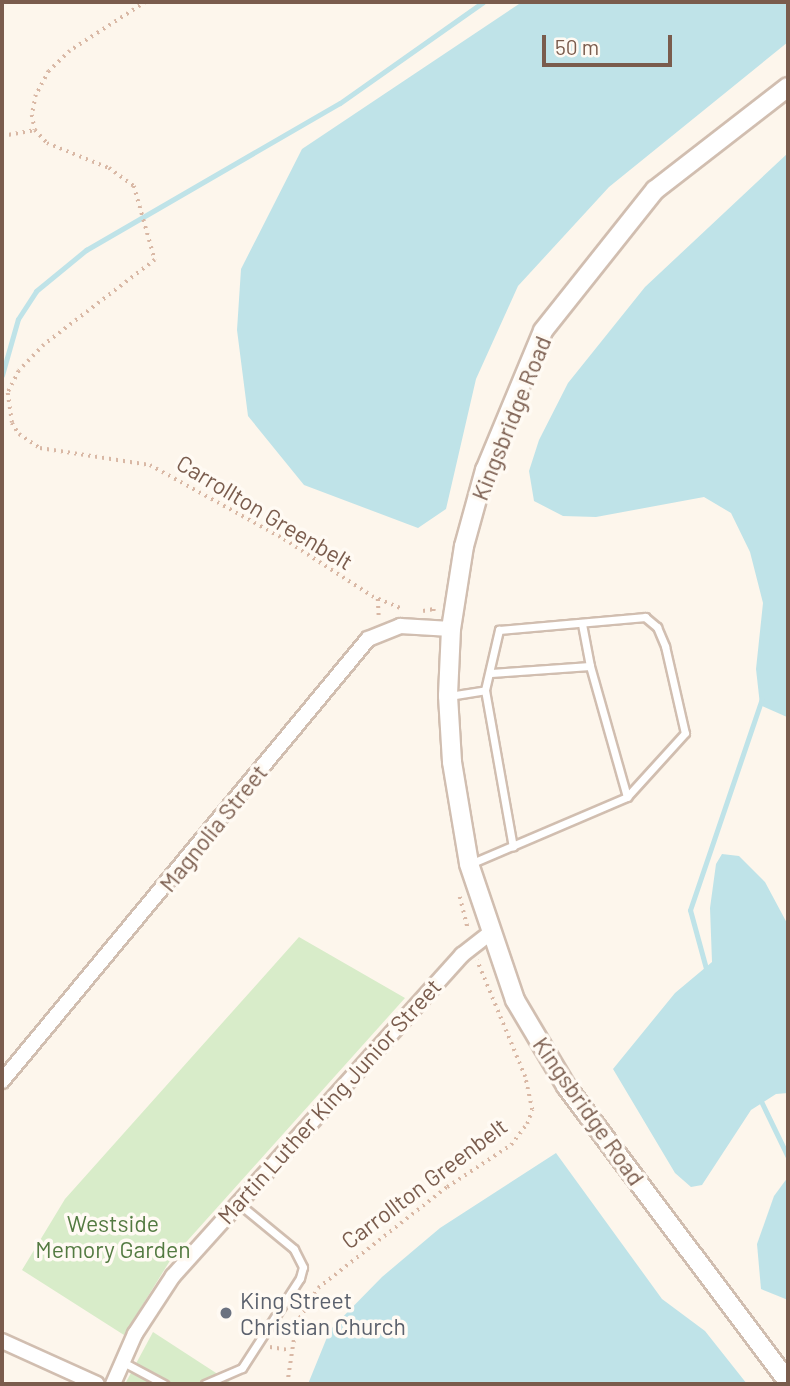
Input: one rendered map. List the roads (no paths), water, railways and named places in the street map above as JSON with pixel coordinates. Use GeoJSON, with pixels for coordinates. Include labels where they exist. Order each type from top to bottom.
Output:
{"type":"FeatureCollection","features":[{"type":"Feature","properties":{"kind":"street","name":"Kingsbridge Road"},"geometry":{"type":"LineString","coordinates":[[788,87],[655,190],[544,331],[485,470],[464,546],[450,629],[448,696],[452,762],[469,864],[490,933],[515,1000],[545,1056],[788,1382]]}},
{"type":"Feature","properties":{"kind":"street","name":"Magnolia Street"},"geometry":{"type":"LineString","coordinates":[[2,1081],[368,639],[400,626],[450,629]]}},
{"type":"Feature","properties":{"kind":"street","name":"Martin Luther King Junior Street"},"geometry":{"type":"LineString","coordinates":[[113,1384],[122,1362],[173,1276],[454,964],[490,933]]}},
{"type":"Feature","properties":{"kind":"street"},"geometry":{"type":"LineString","coordinates":[[2,1340],[97,1384]]}},
{"type":"Feature","properties":{"kind":"lane"},"geometry":{"type":"LineString","coordinates":[[469,864],[513,847],[626,797],[685,733],[657,627],[645,617],[499,630],[485,690],[513,847]]}},
{"type":"Feature","properties":{"kind":"lane"},"geometry":{"type":"LineString","coordinates":[[582,624],[590,666],[626,797]]}},
{"type":"Feature","properties":{"kind":"lane"},"geometry":{"type":"LineString","coordinates":[[491,673],[590,666]]}},
{"type":"Feature","properties":{"kind":"lane"},"geometry":{"type":"LineString","coordinates":[[448,696],[485,690]]}},
{"type":"Feature","properties":{"kind":"lane"},"geometry":{"type":"LineString","coordinates":[[205,1384],[242,1368],[300,1278],[303,1266],[294,1249],[238,1203]]}},
{"type":"Feature","properties":{"kind":"lane"},"geometry":{"type":"LineString","coordinates":[[122,1362],[164,1384]]}},
{"type":"Feature","properties":{"kind":"water"},"geometry":{"type":"Polygon","coordinates":[[[522,2],[788,2],[788,42],[609,187],[518,286],[476,379],[446,509],[418,528],[304,485],[248,416],[237,330],[241,269],[302,149],[522,2]]]}},
{"type":"Feature","properties":{"kind":"water"},"geometry":{"type":"Polygon","coordinates":[[[788,153],[787,717],[760,705],[756,669],[763,603],[750,552],[731,513],[704,497],[596,517],[563,516],[534,501],[529,471],[539,440],[568,383],[645,287],[788,153]]]}},
{"type":"Feature","properties":{"kind":"water"},"geometry":{"type":"Polygon","coordinates":[[[722,854],[739,856],[765,882],[788,925],[788,1093],[776,1094],[751,1110],[702,1185],[691,1187],[675,1173],[613,1069],[675,993],[712,962],[710,908],[716,864],[722,854]]]}},
{"type":"Feature","properties":{"kind":"water"},"geometry":{"type":"Polygon","coordinates":[[[556,1153],[662,1299],[705,1331],[747,1384],[308,1384],[330,1330],[382,1277],[440,1228],[556,1153]]]}},
{"type":"Feature","properties":{"kind":"water"},"geometry":{"type":"Polygon","coordinates":[[[788,1177],[788,1300],[761,1289],[757,1244],[774,1196],[788,1177]]]}},
{"type":"Feature","properties":{"kind":"waterway"},"geometry":{"type":"LineString","coordinates":[[2,375],[18,319],[36,291],[86,250],[340,103],[483,2]]}},
{"type":"Feature","properties":{"kind":"waterway"},"geometry":{"type":"LineString","coordinates":[[707,972],[690,910],[762,699]]}},
{"type":"Feature","properties":{"kind":"waterway"},"geometry":{"type":"LineString","coordinates":[[759,1097],[788,1157]]}},
{"type":"Feature","properties":{"kind":"place","name":"King Street Christian Church"},"geometry":{"type":"Point","coordinates":[226,1313]}},
{"type":"Feature","properties":{"kind":"park label","name":"Westside Memory Garden"},"geometry":{"type":"Point","coordinates":[113,1236]}}]}
